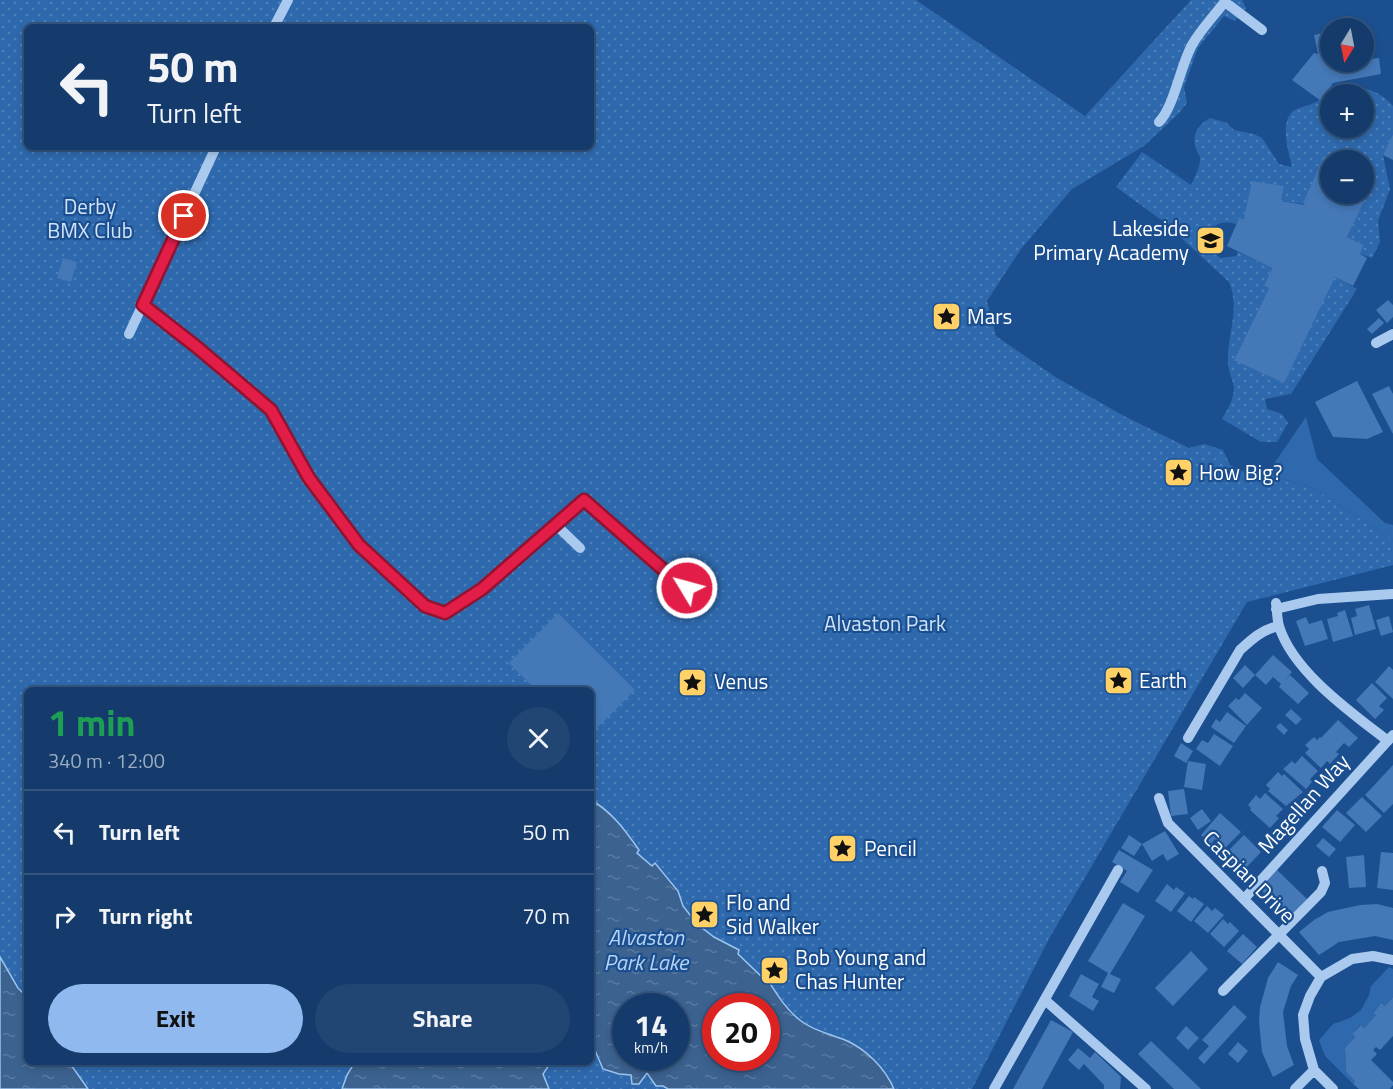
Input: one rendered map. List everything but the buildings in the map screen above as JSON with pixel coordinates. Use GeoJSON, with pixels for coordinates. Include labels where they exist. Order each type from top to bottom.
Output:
{"type":"FeatureCollection","features":[{"type":"Feature","properties":{"kind":"street"},"geometry":{"type":"LineString","coordinates":[[276,24],[288,0]]}},
{"type":"Feature","properties":{"kind":"street"},"geometry":{"type":"LineString","coordinates":[[1159,122],[1169,106],[1192,45],[1226,1],[1262,30]]}},
{"type":"Feature","properties":{"kind":"street"},"geometry":{"type":"LineString","coordinates":[[129,334],[215,150]]}},
{"type":"Feature","properties":{"kind":"street"},"geometry":{"type":"LineString","coordinates":[[143,305],[271,410],[309,478],[359,545],[425,606],[445,613],[482,589],[584,500],[687,588]]}},
{"type":"Feature","properties":{"kind":"street"},"geometry":{"type":"LineString","coordinates":[[1376,343],[1393,334]]}},
{"type":"Feature","properties":{"kind":"street"},"geometry":{"type":"LineString","coordinates":[[556,525],[580,548]]}},
{"type":"Feature","properties":{"kind":"street"},"geometry":{"type":"LineString","coordinates":[[1391,738],[1340,704],[1311,676],[1288,645],[1279,626],[1276,606],[1392,594]]}},
{"type":"Feature","properties":{"kind":"street"},"geometry":{"type":"LineString","coordinates":[[1188,738],[1235,657],[1252,639],[1279,626]]}},
{"type":"Feature","properties":{"kind":"street","name":"Magellan Way"},"geometry":{"type":"LineString","coordinates":[[1244,899],[1391,738]]}},
{"type":"Feature","properties":{"kind":"street","name":"Caspian Drive"},"geometry":{"type":"LineString","coordinates":[[1159,798],[1168,823],[1321,977]]}},
{"type":"Feature","properties":{"kind":"street"},"geometry":{"type":"LineString","coordinates":[[994,1089],[1118,870]]}},
{"type":"Feature","properties":{"kind":"street"},"geometry":{"type":"LineString","coordinates":[[1223,991],[1321,892],[1325,883],[1322,871]]}},
{"type":"Feature","properties":{"kind":"street"},"geometry":{"type":"LineString","coordinates":[[1333,1089],[1314,1070],[1305,1039],[1303,1016],[1310,996],[1321,977],[1352,959],[1373,956],[1393,960]]}},
{"type":"Feature","properties":{"kind":"street"},"geometry":{"type":"LineString","coordinates":[[1045,1000],[1146,1089]]}},
{"type":"Feature","properties":{"kind":"street"},"geometry":{"type":"LineString","coordinates":[[1295,1089],[1314,1070]]}},
{"type":"Feature","properties":{"kind":"green space","name":"Alvaston Park"},"geometry":{"type":"Polygon","coordinates":[[[0,0],[916,0],[1085,116],[1191,0],[1242,0],[1246,8],[1235,21],[1224,16],[1198,48],[1184,87],[1187,103],[1180,112],[1144,146],[1072,189],[1021,249],[987,301],[996,336],[1057,378],[1124,416],[1189,448],[1204,444],[1223,450],[1230,465],[1255,477],[1267,474],[1312,488],[1393,540],[1393,565],[1247,602],[1050,937],[972,1089],[88,1089],[71,1065],[594,1065],[594,687],[24,687],[24,994],[0,957],[0,0]]]}},
{"type":"Feature","properties":{"kind":"green space"},"geometry":{"type":"Polygon","coordinates":[[[1374,92],[1393,106],[1393,134],[1383,155],[1390,189],[1378,221],[1380,242],[1372,258],[1360,254],[1364,245],[1347,237],[1362,204],[1374,204],[1374,150],[1320,150],[1320,166],[1303,204],[1281,201],[1244,219],[1239,218],[1236,224],[1224,223],[1211,230],[1210,249],[1220,258],[1236,256],[1238,252],[1272,268],[1264,286],[1269,288],[1234,360],[1335,277],[1357,289],[1291,394],[1265,399],[1267,409],[1282,414],[1288,423],[1277,442],[1261,442],[1222,419],[1234,392],[1228,365],[1234,303],[1229,282],[1164,222],[1116,187],[1142,152],[1191,185],[1200,161],[1194,140],[1195,135],[1199,127],[1210,118],[1227,123],[1234,130],[1262,138],[1279,164],[1292,167],[1286,138],[1289,116],[1293,111],[1320,99],[1320,138],[1374,138],[1374,92]]]}},
{"type":"Feature","properties":{"kind":"green space"},"geometry":{"type":"Polygon","coordinates":[[[1306,417],[1317,459],[1385,523],[1393,525],[1393,540],[1312,488],[1267,474],[1306,417]]]}},
{"type":"Feature","properties":{"kind":"green space"},"geometry":{"type":"Polygon","coordinates":[[[1389,967],[1393,969],[1393,997],[1385,1006],[1381,1003],[1373,1012],[1376,1015],[1364,1028],[1360,1025],[1352,1034],[1355,1037],[1345,1048],[1346,1072],[1355,1081],[1353,1084],[1325,1056],[1319,1040],[1333,1024],[1350,1018],[1361,1010],[1371,986],[1389,967]]]}},
{"type":"Feature","properties":{"kind":"water","name":"Alvaston Park Lake"},"geometry":{"type":"Polygon","coordinates":[[[594,802],[618,822],[629,835],[639,850],[637,853],[652,866],[655,863],[678,891],[683,906],[697,924],[714,937],[739,950],[738,954],[762,977],[766,977],[777,993],[702,993],[702,1071],[780,1071],[780,998],[801,1021],[853,1044],[867,1054],[880,1067],[894,1089],[668,1089],[656,1086],[647,1073],[639,1084],[632,1084],[631,1075],[619,1074],[603,1069],[594,1048],[594,802]]]}},
{"type":"Feature","properties":{"kind":"water"},"geometry":{"type":"Polygon","coordinates":[[[0,957],[24,994],[24,1065],[71,1065],[88,1089],[0,1089],[0,957]]]}},
{"type":"Feature","properties":{"kind":"water"},"geometry":{"type":"Polygon","coordinates":[[[353,1065],[549,1065],[543,1074],[549,1089],[342,1089],[353,1065]]]}},
{"type":"Feature","properties":{"kind":"place","name":"Lakeside Primary Academy"},"geometry":{"type":"Point","coordinates":[1210,241]}},
{"type":"Feature","properties":{"kind":"place","name":"Mars"},"geometry":{"type":"Point","coordinates":[946,317]}},
{"type":"Feature","properties":{"kind":"place","name":"How Big?"},"geometry":{"type":"Point","coordinates":[1178,473]}},
{"type":"Feature","properties":{"kind":"place","name":"Earth"},"geometry":{"type":"Point","coordinates":[1118,681]}},
{"type":"Feature","properties":{"kind":"place","name":"Venus"},"geometry":{"type":"Point","coordinates":[693,682]}},
{"type":"Feature","properties":{"kind":"place","name":"Pencil"},"geometry":{"type":"Point","coordinates":[843,849]}},
{"type":"Feature","properties":{"kind":"place","name":"Flo and Sid Walker"},"geometry":{"type":"Point","coordinates":[705,915]}},
{"type":"Feature","properties":{"kind":"place","name":"Bob Young and Chas Hunter"},"geometry":{"type":"Point","coordinates":[774,970]}},
{"type":"Feature","properties":{"kind":"route"},"geometry":{"type":"LineString","coordinates":[[184,216],[143,305],[271,410],[309,478],[359,545],[425,606],[445,613],[482,589],[584,500],[687,588]]}},
{"type":"Feature","properties":{"kind":"park label","name":"Derby BMX Club"},"geometry":{"type":"Point","coordinates":[90,219]}}]}
